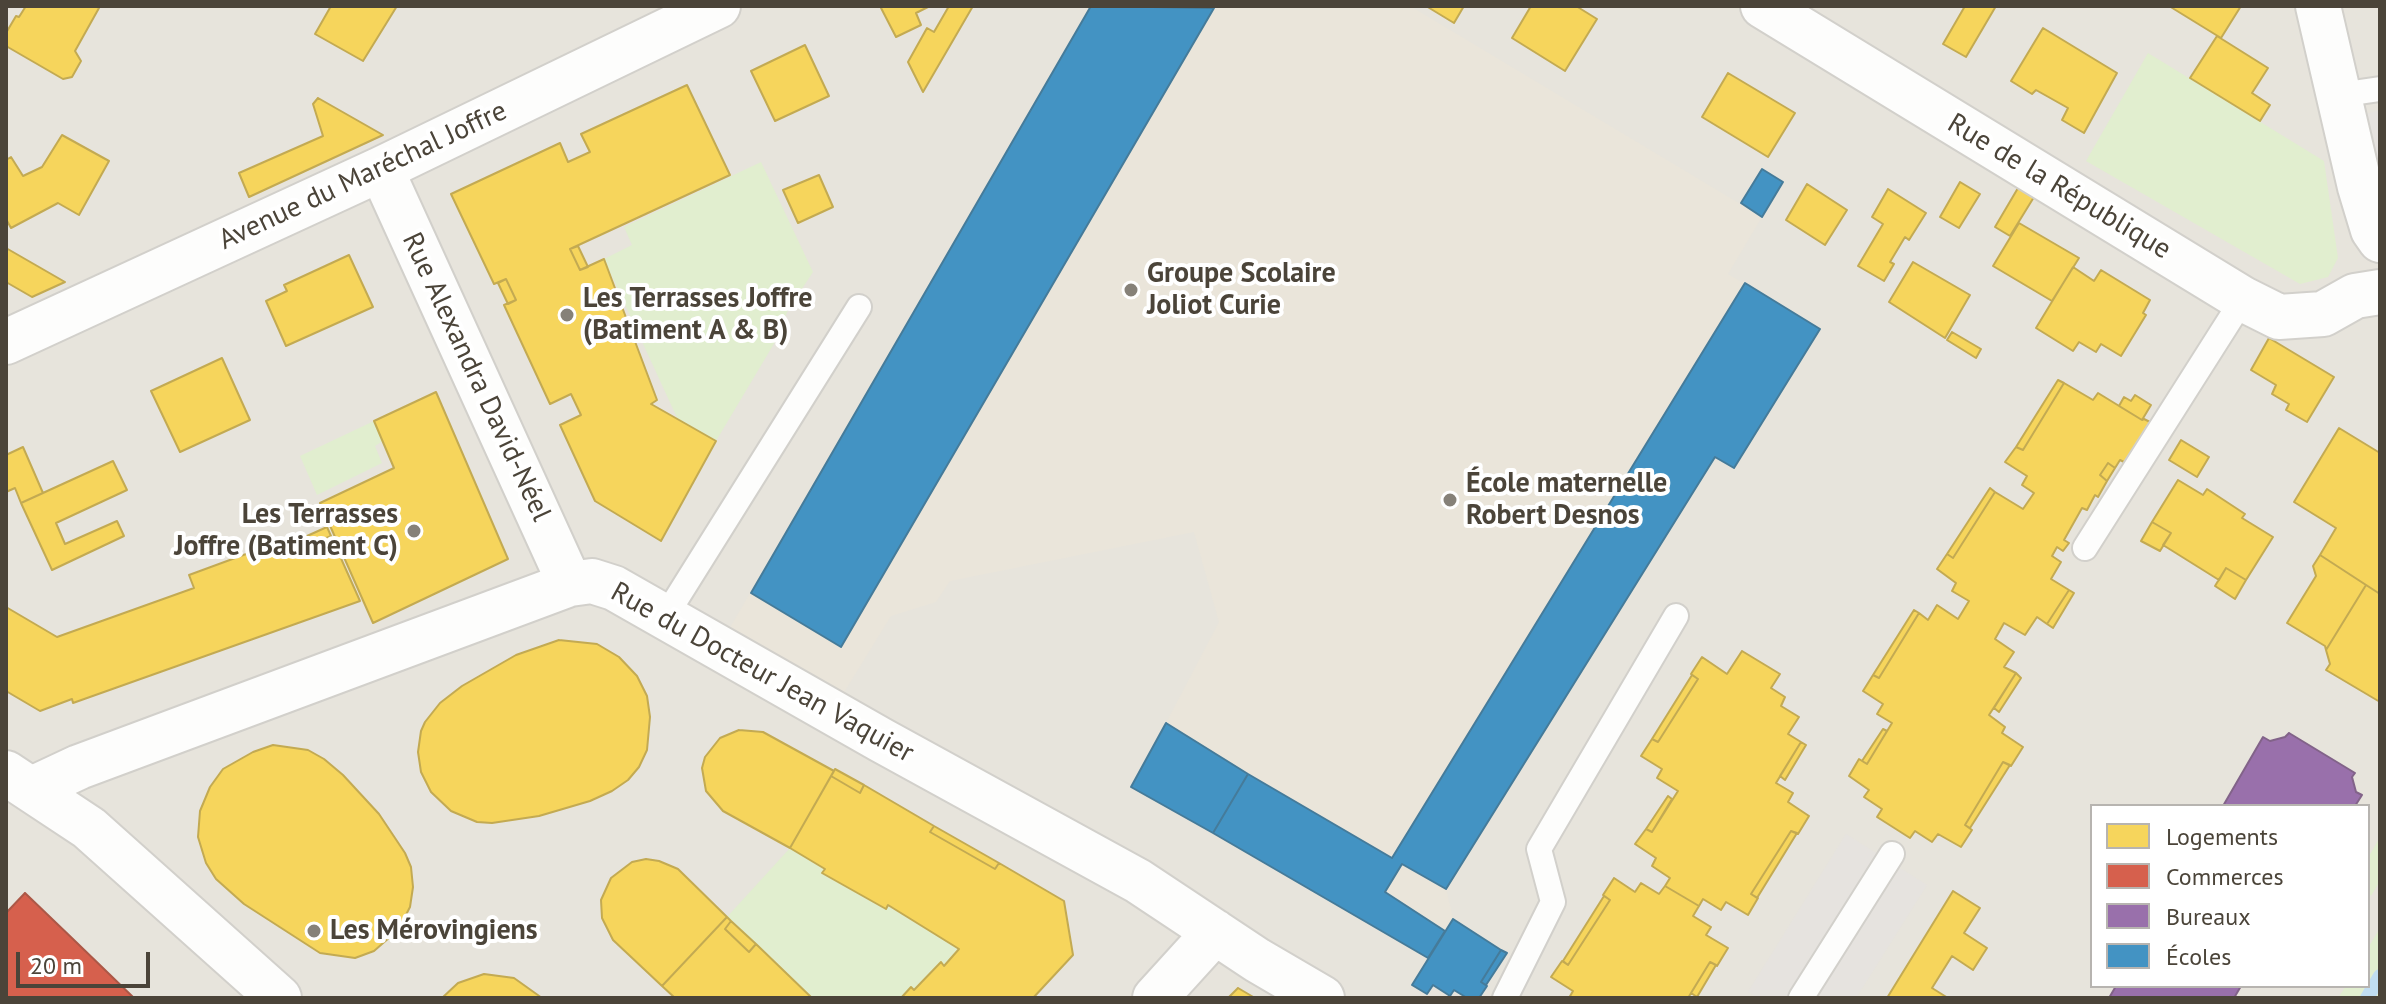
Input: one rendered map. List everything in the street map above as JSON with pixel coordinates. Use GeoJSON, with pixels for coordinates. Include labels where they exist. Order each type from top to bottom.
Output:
{"type":"FeatureCollection","features":[{"type":"Feature","properties":{"kind":"street","name":"Avenue du Maréchal Joffre"},"geometry":{"type":"LineString","coordinates":[[6,342],[381,169],[718,6]]}},
{"type":"Feature","properties":{"kind":"street","name":"Rue de la République"},"geometry":{"type":"LineString","coordinates":[[1763,6],[2243,299],[2279,317],[2323,314],[2375,302]]}},
{"type":"Feature","properties":{"kind":"street"},"geometry":{"type":"LineString","coordinates":[[2318,6],[2368,88],[2376,235],[2365,274],[2375,302]]}},
{"type":"Feature","properties":{"kind":"street","name":"Rue Alexandra David-Néel"},"geometry":{"type":"LineString","coordinates":[[381,169],[570,584]]}},
{"type":"Feature","properties":{"kind":"street","name":"Rue du Docteur Jean Vaquier"},"geometry":{"type":"LineString","coordinates":[[19,781],[79,767],[570,584],[592,581],[665,617],[1138,881],[1322,998]]}},
{"type":"Feature","properties":{"kind":"street"},"geometry":{"type":"LineString","coordinates":[[19,781],[89,828],[279,998]]}},
{"type":"Feature","properties":{"kind":"street"},"geometry":{"type":"LineString","coordinates":[[1155,998],[1215,932]]}},
{"type":"Feature","properties":{"kind":"lane"},"geometry":{"type":"LineString","coordinates":[[2085,548],[2243,299]]}},
{"type":"Feature","properties":{"kind":"lane"},"geometry":{"type":"LineString","coordinates":[[665,617],[859,307]]}},
{"type":"Feature","properties":{"kind":"lane"},"geometry":{"type":"LineString","coordinates":[[1505,998],[1553,902],[1539,849],[1676,616]]}},
{"type":"Feature","properties":{"kind":"lane"},"geometry":{"type":"LineString","coordinates":[[1801,998],[1892,854]]}},
{"type":"Feature","properties":{"kind":"shaded area"},"geometry":{"type":"Polygon","coordinates":[[[6,6],[2380,6],[2380,998],[6,998],[6,6]]]}},
{"type":"Feature","properties":{"kind":"shaded area"},"geometry":{"type":"Polygon","coordinates":[[[1091,6],[1410,6],[1762,217],[1728,274],[1820,329],[1734,468],[1715,457],[1446,888],[1453,919],[1428,958],[1213,833],[1248,774],[1166,723],[1219,622],[1194,532],[950,581],[936,602],[891,616],[843,694],[728,631],[1091,6]]]}},
{"type":"Feature","properties":{"kind":"shaded area"},"geometry":{"type":"Polygon","coordinates":[[[2380,110],[2380,180],[2359,116],[2380,110]]]}},
{"type":"Feature","properties":{"kind":"shaded area"},"geometry":{"type":"Polygon","coordinates":[[[1846,834],[1927,885],[1856,998],[1758,998],[1748,992],[1846,834]]]}},
{"type":"Feature","properties":{"kind":"green space"},"geometry":{"type":"Polygon","coordinates":[[[2148,53],[2324,161],[2338,258],[2328,277],[2300,284],[2086,161],[2148,53]]]}},
{"type":"Feature","properties":{"kind":"green space"},"geometry":{"type":"Polygon","coordinates":[[[761,162],[813,272],[788,310],[775,342],[716,441],[679,422],[604,259],[632,245],[624,227],[761,162]]]}},
{"type":"Feature","properties":{"kind":"green space"},"geometry":{"type":"Polygon","coordinates":[[[374,421],[383,441],[375,446],[382,463],[317,495],[300,456],[374,421]]]}},
{"type":"Feature","properties":{"kind":"green space"},"geometry":{"type":"Polygon","coordinates":[[[2380,837],[2380,881],[2371,896],[2370,894],[2370,854],[2380,837]]]}},
{"type":"Feature","properties":{"kind":"green space"},"geometry":{"type":"Polygon","coordinates":[[[790,848],[825,869],[823,873],[885,909],[888,906],[959,949],[944,966],[941,963],[914,990],[911,987],[901,998],[812,998],[727,917],[790,848]]]}},
{"type":"Feature","properties":{"kind":"green space"},"geometry":{"type":"Polygon","coordinates":[[[2380,928],[2380,998],[2338,998],[2345,988],[2370,988],[2370,945],[2380,928]]]}},
{"type":"Feature","properties":{"kind":"building: Logements"},"geometry":{"type":"Polygon","coordinates":[[[26,6],[99,8],[75,51],[81,61],[72,77],[63,79],[6,46],[6,33],[26,6]]]}},
{"type":"Feature","properties":{"kind":"building: Logements"},"geometry":{"type":"Polygon","coordinates":[[[331,6],[397,6],[363,61],[315,34],[331,6]]]}},
{"type":"Feature","properties":{"kind":"building: Logements"},"geometry":{"type":"Polygon","coordinates":[[[880,6],[930,6],[916,13],[921,25],[896,37],[880,6]]]}},
{"type":"Feature","properties":{"kind":"building: Logements"},"geometry":{"type":"Polygon","coordinates":[[[949,6],[973,6],[923,92],[908,62],[927,28],[934,32],[949,6]]]}},
{"type":"Feature","properties":{"kind":"building: Logements"},"geometry":{"type":"Polygon","coordinates":[[[1426,6],[1464,6],[1454,23],[1426,6]]]}},
{"type":"Feature","properties":{"kind":"building: Logements"},"geometry":{"type":"Polygon","coordinates":[[[1531,6],[1576,6],[1597,19],[1565,71],[1512,38],[1531,6]]]}},
{"type":"Feature","properties":{"kind":"building: Logements"},"geometry":{"type":"Polygon","coordinates":[[[1965,6],[1996,6],[1966,57],[1943,44],[1965,6]]]}},
{"type":"Feature","properties":{"kind":"building: Logements"},"geometry":{"type":"Polygon","coordinates":[[[2169,6],[2241,6],[2221,38],[2169,6]]]}},
{"type":"Feature","properties":{"kind":"building: Logements"},"geometry":{"type":"Polygon","coordinates":[[[2043,28],[2117,73],[2084,133],[2062,120],[2068,108],[2036,90],[2032,94],[2011,81],[2043,28]]]}},
{"type":"Feature","properties":{"kind":"building: Logements"},"geometry":{"type":"Polygon","coordinates":[[[2217,36],[2268,68],[2252,93],[2270,105],[2260,121],[2190,78],[2217,36]]]}},
{"type":"Feature","properties":{"kind":"building: Logements"},"geometry":{"type":"Polygon","coordinates":[[[805,45],[829,96],[775,121],[751,71],[805,45]]]}},
{"type":"Feature","properties":{"kind":"building: Logements"},"geometry":{"type":"Polygon","coordinates":[[[1728,73],[1795,113],[1768,157],[1702,117],[1728,73]]]}},
{"type":"Feature","properties":{"kind":"building: Logements","name":"Les Terrasses Joffre (Batiment A & B)"},"geometry":{"type":"Polygon","coordinates":[[[687,85],[730,175],[570,249],[580,270],[604,259],[657,400],[651,404],[716,441],[661,541],[595,501],[560,425],[581,415],[571,394],[550,404],[504,305],[516,300],[506,279],[494,284],[451,194],[560,143],[568,162],[590,152],[581,134],[687,85]]]}},
{"type":"Feature","properties":{"kind":"building: Logements"},"geometry":{"type":"Polygon","coordinates":[[[318,98],[383,135],[249,197],[239,173],[323,136],[313,104],[318,98]]]}},
{"type":"Feature","properties":{"kind":"building: Logements"},"geometry":{"type":"Polygon","coordinates":[[[62,135],[109,161],[79,215],[58,203],[11,228],[6,219],[6,160],[11,157],[23,176],[42,167],[62,135]]]}},
{"type":"Feature","properties":{"kind":"building: Logements"},"geometry":{"type":"Polygon","coordinates":[[[819,175],[833,207],[798,223],[783,190],[819,175]]]}},
{"type":"Feature","properties":{"kind":"building: Logements"},"geometry":{"type":"Polygon","coordinates":[[[1960,182],[1980,194],[1959,228],[1940,217],[1960,182]]]}},
{"type":"Feature","properties":{"kind":"building: Logements"},"geometry":{"type":"Polygon","coordinates":[[[1807,184],[1847,210],[1825,245],[1786,220],[1807,184]]]}},
{"type":"Feature","properties":{"kind":"building: Logements"},"geometry":{"type":"Polygon","coordinates":[[[2018,188],[2034,197],[2010,236],[1995,227],[2018,188]]]}},
{"type":"Feature","properties":{"kind":"building: Logements"},"geometry":{"type":"Polygon","coordinates":[[[1888,189],[1926,213],[1909,240],[1905,237],[1890,262],[1894,264],[1884,281],[1858,266],[1883,224],[1872,217],[1888,189]]]}},
{"type":"Feature","properties":{"kind":"building: Logements"},"geometry":{"type":"Polygon","coordinates":[[[2019,223],[2079,258],[2052,301],[1993,266],[2019,223]]]}},
{"type":"Feature","properties":{"kind":"building: Logements"},"geometry":{"type":"Polygon","coordinates":[[[578,246],[588,267],[580,270],[570,249],[578,246]]]}},
{"type":"Feature","properties":{"kind":"building: Logements"},"geometry":{"type":"Polygon","coordinates":[[[6,248],[65,282],[32,297],[6,282],[6,248]]]}},
{"type":"Feature","properties":{"kind":"building: Logements"},"geometry":{"type":"Polygon","coordinates":[[[349,255],[373,307],[286,346],[266,301],[287,291],[284,285],[349,255]]]}},
{"type":"Feature","properties":{"kind":"building: Logements"},"geometry":{"type":"Polygon","coordinates":[[[1913,262],[1970,295],[1945,338],[1889,302],[1913,262]]]}},
{"type":"Feature","properties":{"kind":"building: Logements"},"geometry":{"type":"Polygon","coordinates":[[[2073,267],[2094,281],[2101,270],[2150,300],[2143,313],[2146,315],[2121,356],[2101,344],[2096,352],[2079,342],[2073,351],[2036,328],[2073,267]]]}},
{"type":"Feature","properties":{"kind":"building: Logements"},"geometry":{"type":"Polygon","coordinates":[[[506,279],[516,300],[508,304],[498,283],[506,279]]]}},
{"type":"Feature","properties":{"kind":"building: Logements"},"geometry":{"type":"Polygon","coordinates":[[[1952,332],[1981,349],[1976,358],[1947,340],[1952,332]]]}},
{"type":"Feature","properties":{"kind":"building: Logements"},"geometry":{"type":"Polygon","coordinates":[[[2269,338],[2334,377],[2307,422],[2286,410],[2289,404],[2272,394],[2276,385],[2251,370],[2269,338]]]}},
{"type":"Feature","properties":{"kind":"building: Logements"},"geometry":{"type":"Polygon","coordinates":[[[222,358],[250,420],[180,452],[151,391],[222,358]]]}},
{"type":"Feature","properties":{"kind":"building: Logements"},"geometry":{"type":"Polygon","coordinates":[[[2058,380],[2064,383],[2023,450],[2016,447],[2058,380]]]}},
{"type":"Feature","properties":{"kind":"building: Logements"},"geometry":{"type":"Polygon","coordinates":[[[2064,383],[2093,400],[2098,393],[2154,424],[2128,464],[2120,460],[2115,468],[2108,463],[2100,475],[2107,481],[2098,497],[2095,495],[2087,510],[2082,508],[2064,540],[2069,543],[2063,551],[2057,547],[2052,556],[2061,562],[2051,579],[2069,590],[2047,624],[2037,617],[2025,635],[2004,623],[1995,639],[2014,652],[2004,667],[2016,673],[1989,715],[2005,727],[2002,733],[2023,747],[2011,766],[2003,762],[1965,825],[1972,830],[1961,847],[1938,834],[1932,842],[1915,831],[1910,838],[1877,817],[1882,809],[1864,797],[1869,790],[1849,776],[1859,759],[1867,764],[1892,723],[1877,714],[1883,704],[1863,691],[1873,675],[1879,678],[1919,613],[1928,620],[1937,605],[1958,619],[1969,601],[1952,591],[1956,583],[1937,569],[1947,554],[1953,558],[1995,492],[2023,509],[2034,493],[2022,485],[2027,476],[2005,462],[2016,447],[2023,450],[2064,383]]]}},
{"type":"Feature","properties":{"kind":"building: Logements","name":"Les Terrasses Joffre (Batiment C)"},"geometry":{"type":"Polygon","coordinates":[[[436,392],[508,559],[373,623],[320,503],[394,468],[374,421],[436,392]]]}},
{"type":"Feature","properties":{"kind":"building: Logements"},"geometry":{"type":"Polygon","coordinates":[[[2135,395],[2151,405],[2142,420],[2119,406],[2124,397],[2131,401],[2135,395]]]}},
{"type":"Feature","properties":{"kind":"building: Logements"},"geometry":{"type":"Polygon","coordinates":[[[2339,428],[2380,453],[2380,594],[2320,555],[2336,528],[2294,502],[2339,428]]]}},
{"type":"Feature","properties":{"kind":"building: Logements"},"geometry":{"type":"Polygon","coordinates":[[[2181,440],[2209,457],[2197,477],[2169,460],[2181,440]]]}},
{"type":"Feature","properties":{"kind":"building: Logements"},"geometry":{"type":"Polygon","coordinates":[[[23,447],[43,493],[21,503],[15,488],[6,492],[6,455],[23,447]]]}},
{"type":"Feature","properties":{"kind":"building: Logements"},"geometry":{"type":"Polygon","coordinates":[[[113,461],[127,490],[56,523],[65,544],[117,521],[124,536],[52,570],[21,503],[113,461]]]}},
{"type":"Feature","properties":{"kind":"building: Logements"},"geometry":{"type":"Polygon","coordinates":[[[2108,463],[2115,468],[2107,481],[2100,475],[2108,463]]]}},
{"type":"Feature","properties":{"kind":"building: Logements"},"geometry":{"type":"Polygon","coordinates":[[[2178,480],[2203,495],[2207,489],[2245,514],[2242,518],[2273,537],[2246,580],[2226,568],[2219,580],[2163,545],[2171,533],[2152,522],[2178,480]]]}},
{"type":"Feature","properties":{"kind":"building: Logements"},"geometry":{"type":"Polygon","coordinates":[[[1990,488],[1995,492],[1953,558],[1947,554],[1990,488]]]}},
{"type":"Feature","properties":{"kind":"building: Logements"},"geometry":{"type":"Polygon","coordinates":[[[2152,522],[2171,533],[2160,551],[2141,541],[2152,522]]]}},
{"type":"Feature","properties":{"kind":"building: Logements"},"geometry":{"type":"Polygon","coordinates":[[[327,527],[331,536],[282,558],[278,549],[327,527]]]}},
{"type":"Feature","properties":{"kind":"building: Logements"},"geometry":{"type":"Polygon","coordinates":[[[331,536],[360,601],[73,703],[72,699],[40,711],[6,691],[6,607],[57,637],[194,588],[189,575],[276,543],[282,558],[331,536]]]}},
{"type":"Feature","properties":{"kind":"building: Logements"},"geometry":{"type":"Polygon","coordinates":[[[2320,555],[2366,585],[2326,650],[2325,646],[2287,623],[2316,576],[2313,566],[2320,555]]]}},
{"type":"Feature","properties":{"kind":"building: Logements"},"geometry":{"type":"Polygon","coordinates":[[[2226,568],[2246,580],[2235,599],[2215,586],[2226,568]]]}},
{"type":"Feature","properties":{"kind":"building: Logements"},"geometry":{"type":"Polygon","coordinates":[[[2366,585],[2380,594],[2380,702],[2326,670],[2330,664],[2326,650],[2366,585]]]}},
{"type":"Feature","properties":{"kind":"building: Logements"},"geometry":{"type":"Polygon","coordinates":[[[2069,590],[2074,593],[2053,628],[2047,624],[2069,590]]]}},
{"type":"Feature","properties":{"kind":"building: Logements"},"geometry":{"type":"Polygon","coordinates":[[[1914,610],[1919,613],[1879,678],[1873,675],[1914,610]]]}},
{"type":"Feature","properties":{"kind":"building: Logements"},"geometry":{"type":"Polygon","coordinates":[[[559,640],[597,644],[619,657],[637,676],[647,696],[650,717],[647,750],[639,767],[628,780],[612,791],[539,816],[492,823],[477,822],[451,811],[431,792],[421,772],[418,752],[425,722],[440,703],[462,686],[516,655],[559,640]]]}},
{"type":"Feature","properties":{"kind":"building: Logements"},"geometry":{"type":"Polygon","coordinates":[[[1742,651],[1780,674],[1771,688],[1785,697],[1781,706],[1799,717],[1788,734],[1801,742],[1776,783],[1793,793],[1788,802],[1809,816],[1798,834],[1791,831],[1751,894],[1758,898],[1748,915],[1726,902],[1721,910],[1703,899],[1699,906],[1665,886],[1670,878],[1652,866],[1656,858],[1635,844],[1646,829],[1652,832],[1678,791],[1657,778],[1662,769],[1641,756],[1652,739],[1658,742],[1698,679],[1691,674],[1702,657],[1727,674],[1742,651]]]}},
{"type":"Feature","properties":{"kind":"building: Logements"},"geometry":{"type":"Polygon","coordinates":[[[2016,673],[2021,678],[1999,712],[1994,708],[2016,673]]]}},
{"type":"Feature","properties":{"kind":"building: Logements"},"geometry":{"type":"Polygon","coordinates":[[[1692,675],[1698,679],[1658,742],[1652,739],[1692,675]]]}},
{"type":"Feature","properties":{"kind":"building: Logements"},"geometry":{"type":"Polygon","coordinates":[[[1883,729],[1887,731],[1867,764],[1862,761],[1883,729]]]}},
{"type":"Feature","properties":{"kind":"building: Logements"},"geometry":{"type":"Polygon","coordinates":[[[739,730],[763,732],[834,771],[790,848],[723,811],[706,791],[702,768],[705,757],[720,738],[739,730]]]}},
{"type":"Feature","properties":{"kind":"building: Logements"},"geometry":{"type":"Polygon","coordinates":[[[1801,742],[1806,745],[1785,780],[1780,776],[1801,742]]]}},
{"type":"Feature","properties":{"kind":"building: Logements"},"geometry":{"type":"Polygon","coordinates":[[[273,745],[308,750],[324,759],[379,814],[405,853],[411,867],[413,887],[410,907],[398,930],[374,951],[355,958],[320,953],[244,904],[216,879],[206,863],[198,837],[200,811],[210,787],[223,769],[273,745]]]}},
{"type":"Feature","properties":{"kind":"building: Logements"},"geometry":{"type":"Polygon","coordinates":[[[2003,762],[2010,765],[1970,828],[1965,825],[2003,762]]]}},
{"type":"Feature","properties":{"kind":"building: Logements"},"geometry":{"type":"Polygon","coordinates":[[[835,769],[864,785],[860,793],[831,776],[835,769]]]}},
{"type":"Feature","properties":{"kind":"building: Logements"},"geometry":{"type":"Polygon","coordinates":[[[831,776],[860,793],[864,785],[934,826],[930,832],[995,869],[999,863],[1064,901],[1073,955],[1033,998],[901,998],[911,987],[914,990],[941,962],[944,966],[959,949],[888,905],[886,909],[822,873],[825,869],[790,848],[831,776]]]}},
{"type":"Feature","properties":{"kind":"building: Logements"},"geometry":{"type":"Polygon","coordinates":[[[1668,796],[1672,799],[1652,832],[1646,829],[1668,796]]]}},
{"type":"Feature","properties":{"kind":"building: Logements"},"geometry":{"type":"Polygon","coordinates":[[[934,826],[999,863],[995,869],[930,832],[934,826]]]}},
{"type":"Feature","properties":{"kind":"building: Logements"},"geometry":{"type":"Polygon","coordinates":[[[1791,831],[1797,833],[1757,898],[1751,894],[1791,831]]]}},
{"type":"Feature","properties":{"kind":"building: Logements"},"geometry":{"type":"Polygon","coordinates":[[[646,859],[678,869],[727,917],[662,986],[613,940],[602,918],[601,900],[611,878],[632,862],[646,859]]]}},
{"type":"Feature","properties":{"kind":"building: Logements"},"geometry":{"type":"Polygon","coordinates":[[[1614,878],[1635,892],[1641,883],[1659,894],[1665,886],[1699,906],[1693,916],[1711,927],[1706,935],[1728,948],[1717,966],[1710,962],[1688,998],[1569,998],[1573,991],[1551,977],[1562,961],[1568,965],[1610,900],[1603,895],[1614,878]]]}},
{"type":"Feature","properties":{"kind":"building: Logements"},"geometry":{"type":"Polygon","coordinates":[[[1953,891],[1980,908],[1964,933],[1987,948],[1973,970],[1952,956],[1932,988],[1948,998],[1887,998],[1953,891]]]}},
{"type":"Feature","properties":{"kind":"building: Logements"},"geometry":{"type":"Polygon","coordinates":[[[1604,896],[1610,900],[1568,965],[1563,961],[1604,896]]]}},
{"type":"Feature","properties":{"kind":"building: Logements"},"geometry":{"type":"Polygon","coordinates":[[[727,917],[731,921],[725,929],[749,952],[756,944],[812,998],[675,998],[662,986],[727,917]]]}},
{"type":"Feature","properties":{"kind":"building: Logements"},"geometry":{"type":"Polygon","coordinates":[[[731,921],[756,944],[749,952],[725,929],[731,921]]]}},
{"type":"Feature","properties":{"kind":"building: Logements"},"geometry":{"type":"Polygon","coordinates":[[[1710,962],[1716,965],[1697,997],[1691,993],[1710,962]]]}},
{"type":"Feature","properties":{"kind":"building: Logements"},"geometry":{"type":"Polygon","coordinates":[[[484,974],[514,978],[542,998],[442,998],[458,983],[484,974]]]}},
{"type":"Feature","properties":{"kind":"building: Logements"},"geometry":{"type":"Polygon","coordinates":[[[1238,988],[1255,998],[1228,998],[1238,988]]]}},
{"type":"Feature","properties":{"kind":"building: Commerces"},"geometry":{"type":"Polygon","coordinates":[[[25,893],[134,998],[6,998],[6,913],[25,893]]]}},
{"type":"Feature","properties":{"kind":"building: Bureaux"},"geometry":{"type":"Polygon","coordinates":[[[2289,733],[2355,773],[2352,777],[2356,792],[2362,795],[2356,804],[2224,804],[2263,737],[2270,741],[2289,733]]]}},
{"type":"Feature","properties":{"kind":"building: Bureaux"},"geometry":{"type":"Polygon","coordinates":[[[2115,988],[2240,988],[2234,998],[2109,998],[2115,988]]]}},
{"type":"Feature","properties":{"kind":"building: Écoles"},"geometry":{"type":"Polygon","coordinates":[[[1091,6],[1214,8],[841,647],[751,593],[1091,6]]]}},
{"type":"Feature","properties":{"kind":"building: Écoles"},"geometry":{"type":"Polygon","coordinates":[[[1762,169],[1783,182],[1762,217],[1741,203],[1762,169]]]}},
{"type":"Feature","properties":{"kind":"building: Écoles"},"geometry":{"type":"Polygon","coordinates":[[[1745,283],[1820,329],[1734,468],[1715,457],[1446,889],[1402,864],[1385,892],[1445,931],[1428,958],[1213,833],[1248,774],[1392,858],[1745,283]]]}},
{"type":"Feature","properties":{"kind":"building: Écoles"},"geometry":{"type":"Polygon","coordinates":[[[1166,723],[1248,774],[1213,833],[1131,787],[1166,723]]]}},
{"type":"Feature","properties":{"kind":"building: Écoles"},"geometry":{"type":"Polygon","coordinates":[[[1453,919],[1501,950],[1481,982],[1487,986],[1479,998],[1467,998],[1454,990],[1450,996],[1433,985],[1427,994],[1412,985],[1453,919]]]}},
{"type":"Feature","properties":{"kind":"building: Écoles"},"geometry":{"type":"Polygon","coordinates":[[[1501,950],[1507,953],[1486,985],[1481,982],[1501,950]]]}},
{"type":"Feature","properties":{"kind":"waterway"},"geometry":{"type":"LineString","coordinates":[[2367,998],[2380,976]]}},
{"type":"Feature","properties":{"kind":"place","name":"Groupe Scolaire Joliot Curie"},"geometry":{"type":"Point","coordinates":[1131,290]}},
{"type":"Feature","properties":{"kind":"place","name":"Les Terrasses Joffre (Batiment A & B)"},"geometry":{"type":"Point","coordinates":[567,315]}},
{"type":"Feature","properties":{"kind":"place","name":"École maternelle Robert Desnos"},"geometry":{"type":"Point","coordinates":[1450,500]}},
{"type":"Feature","properties":{"kind":"place","name":"Les Terrasses Joffre (Batiment C)"},"geometry":{"type":"Point","coordinates":[414,531]}},
{"type":"Feature","properties":{"kind":"place","name":"Les Mérovingiens"},"geometry":{"type":"Point","coordinates":[314,931]}}]}
